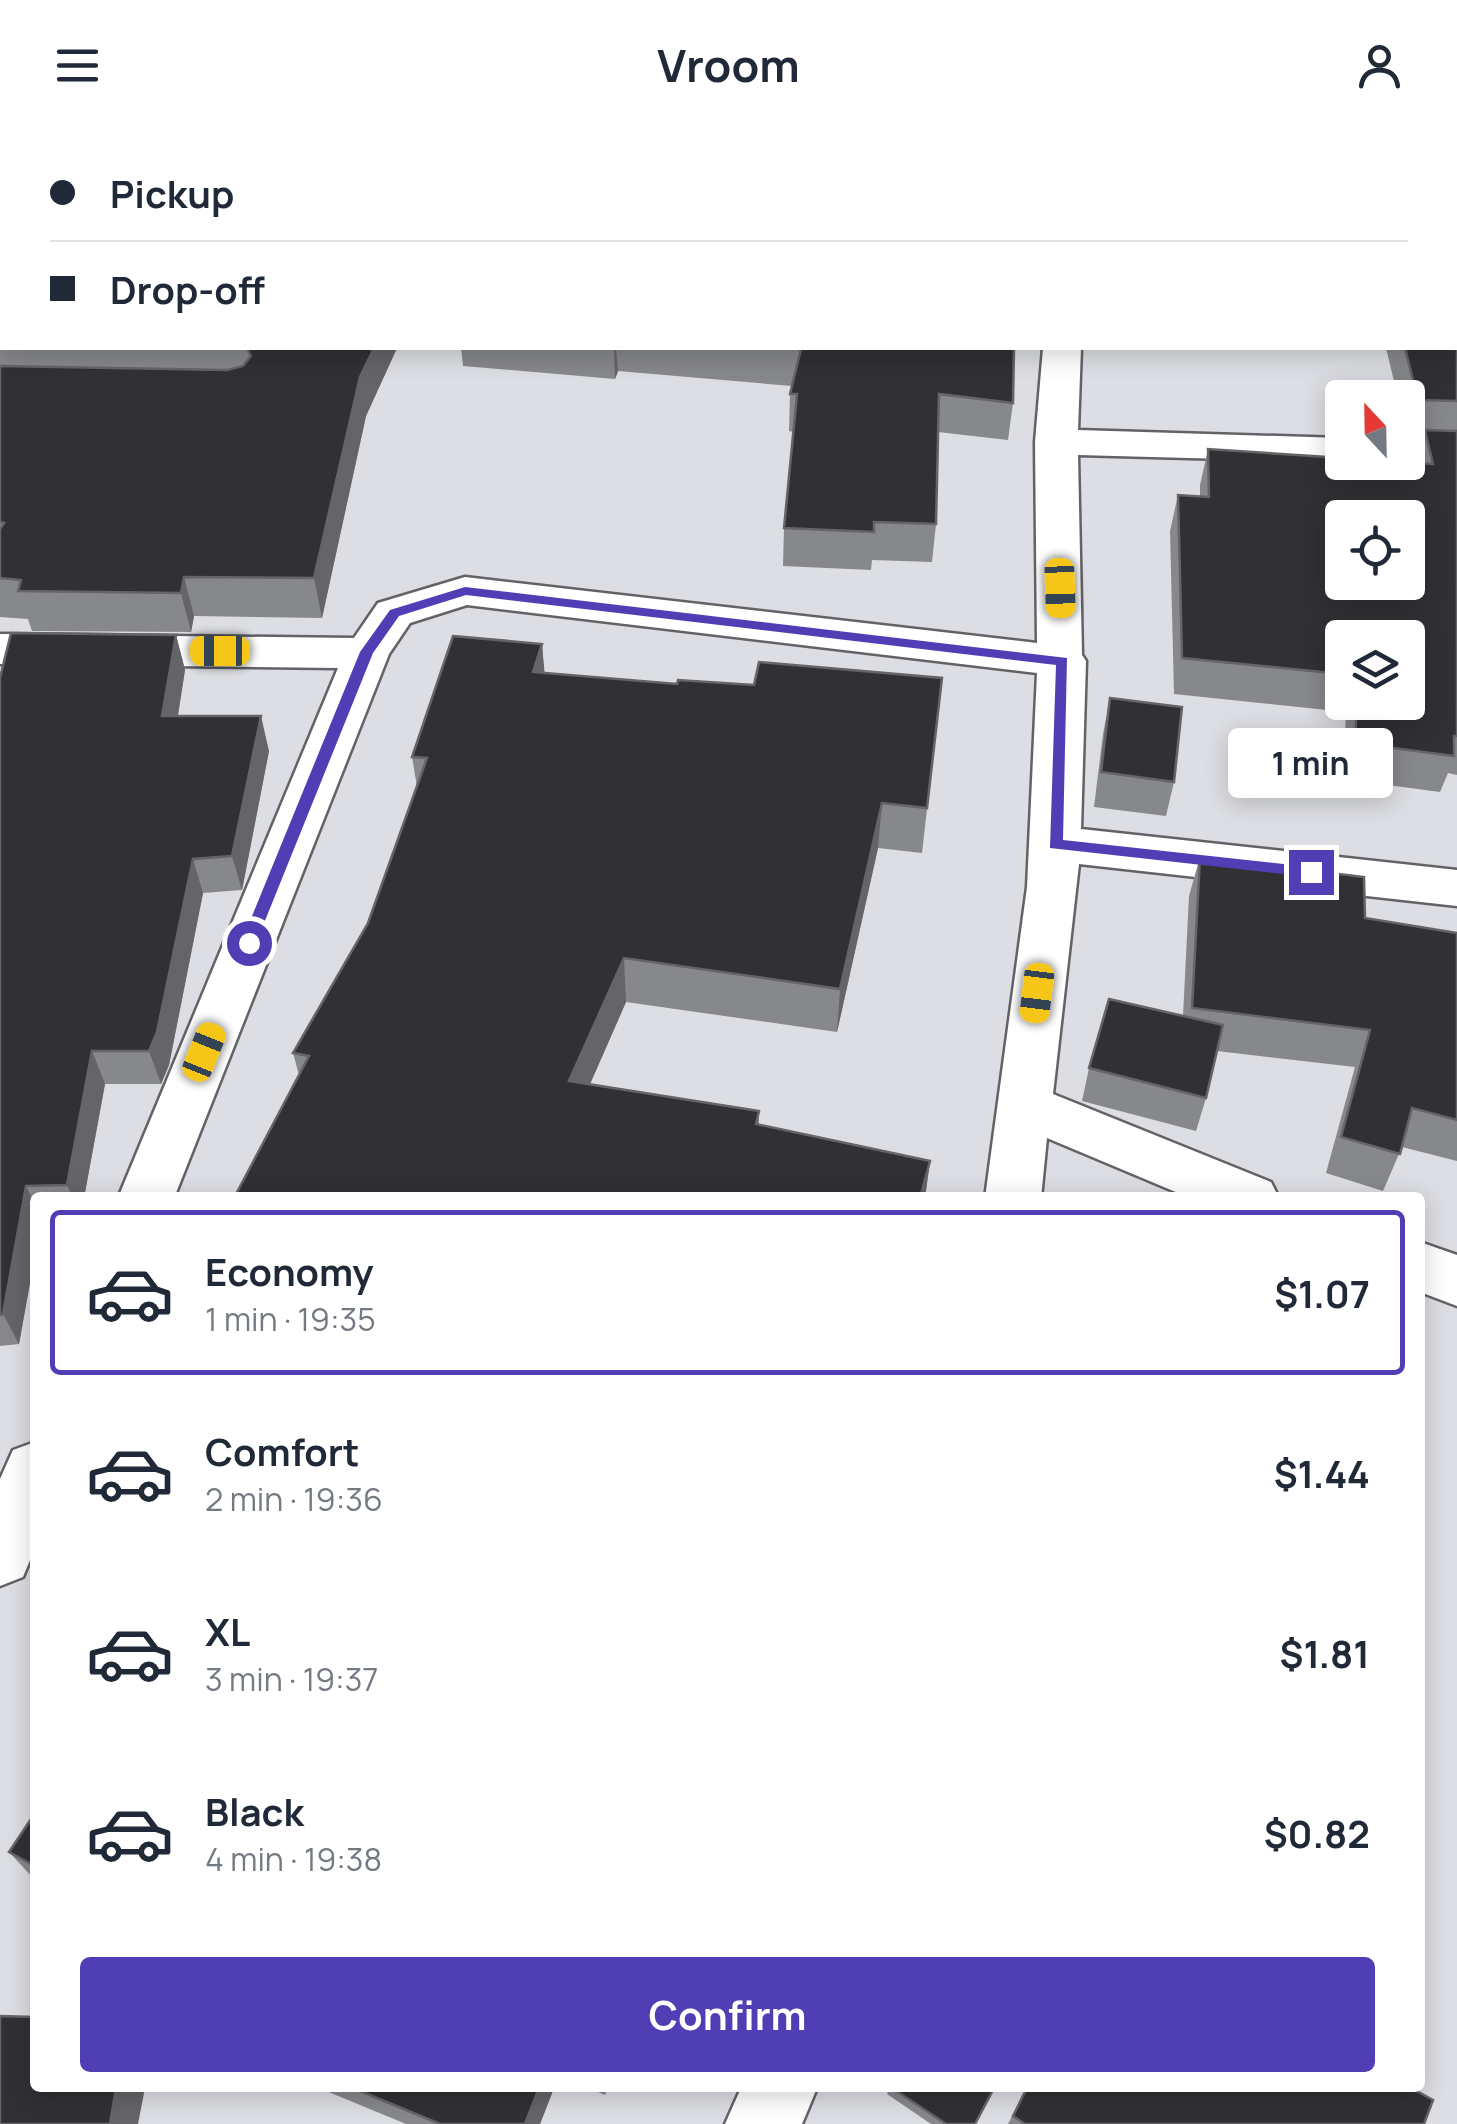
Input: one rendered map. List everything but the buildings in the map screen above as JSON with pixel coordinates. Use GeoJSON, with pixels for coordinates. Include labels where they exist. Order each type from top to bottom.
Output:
{"type":"FeatureCollection","features":[{"type":"Feature","properties":{"kind":"street"},"geometry":{"type":"LineString","coordinates":[[1014,1192],[1056,844],[1063,661],[1055,442],[1062,350]]}},
{"type":"Feature","properties":{"kind":"street"},"geometry":{"type":"LineString","coordinates":[[1055,442],[1325,450]]}},
{"type":"Feature","properties":{"kind":"street"},"geometry":{"type":"LineString","coordinates":[[1425,452],[1457,453]]}},
{"type":"Feature","properties":{"kind":"street"},"geometry":{"type":"LineString","coordinates":[[148,1192],[367,652],[394,613],[465,591],[1063,661]]}},
{"type":"Feature","properties":{"kind":"street"},"geometry":{"type":"LineString","coordinates":[[0,650],[367,652]]}},
{"type":"Feature","properties":{"kind":"street"},"geometry":{"type":"LineString","coordinates":[[1056,844],[1457,888]]}},
{"type":"Feature","properties":{"kind":"street"},"geometry":{"type":"LineString","coordinates":[[1023,1104],[1237,1192]]}},
{"type":"Feature","properties":{"kind":"street"},"geometry":{"type":"LineString","coordinates":[[1425,1268],[1457,1281]]}},
{"type":"Feature","properties":{"kind":"street"},"geometry":{"type":"LineString","coordinates":[[0,1556],[30,1482]]}},
{"type":"Feature","properties":{"kind":"street"},"geometry":{"type":"LineString","coordinates":[[763,2124],[778,2092]]}},
{"type":"Feature","properties":{"kind":"route"},"geometry":{"type":"LineString","coordinates":[[249,943],[367,652],[394,613],[465,591],[1063,661],[1056,844],[1311,872]]}}]}
